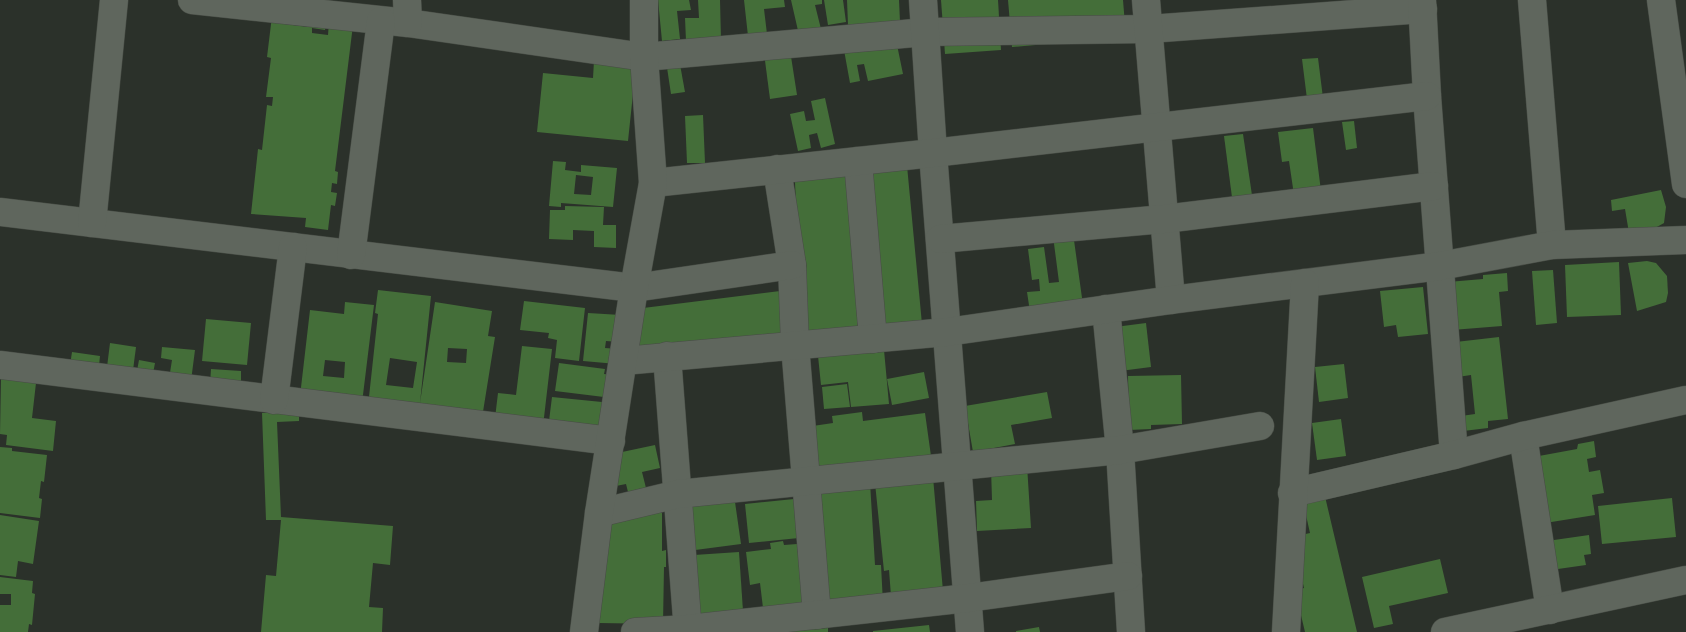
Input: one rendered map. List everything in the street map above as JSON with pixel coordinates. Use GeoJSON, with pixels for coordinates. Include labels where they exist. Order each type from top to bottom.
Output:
{"type":"FeatureCollection","features":[{"type":"Feature","properties":{"kind":"street"},"geometry":{"type":"LineString","coordinates":[[92,223],[114,0]]}},
{"type":"Feature","properties":{"kind":"street"},"geometry":{"type":"LineString","coordinates":[[192,0],[381,21],[407,12],[644,57],[926,32],[1149,29],[1423,5],[1427,96],[1454,455]]}},
{"type":"Feature","properties":{"kind":"street"},"geometry":{"type":"LineString","coordinates":[[584,632],[599,513],[634,288],[653,182],[644,57],[644,0]]}},
{"type":"Feature","properties":{"kind":"street"},"geometry":{"type":"LineString","coordinates":[[923,0],[970,632]]}},
{"type":"Feature","properties":{"kind":"street"},"geometry":{"type":"LineString","coordinates":[[1146,0],[1171,300]]}},
{"type":"Feature","properties":{"kind":"street"},"geometry":{"type":"LineString","coordinates":[[1532,0],[1552,245]]}},
{"type":"Feature","properties":{"kind":"street"},"geometry":{"type":"LineString","coordinates":[[1661,0],[1686,184]]}},
{"type":"Feature","properties":{"kind":"street"},"geometry":{"type":"LineString","coordinates":[[351,255],[381,21]]}},
{"type":"Feature","properties":{"kind":"street"},"geometry":{"type":"LineString","coordinates":[[653,182],[934,153],[1427,96]]}},
{"type":"Feature","properties":{"kind":"street"},"geometry":{"type":"LineString","coordinates":[[858,161],[873,338]]}},
{"type":"Feature","properties":{"kind":"street"},"geometry":{"type":"LineString","coordinates":[[777,169],[792,265],[795,345],[817,615]]}},
{"type":"Feature","properties":{"kind":"street"},"geometry":{"type":"LineString","coordinates":[[940,239],[1164,219],[1434,186]]}},
{"type":"Feature","properties":{"kind":"street"},"geometry":{"type":"LineString","coordinates":[[0,212],[634,288],[792,265]]}},
{"type":"Feature","properties":{"kind":"street"},"geometry":{"type":"LineString","coordinates":[[623,360],[947,332],[1171,300],[1440,266],[1552,245],[1686,240]]}},
{"type":"Feature","properties":{"kind":"street"},"geometry":{"type":"LineString","coordinates":[[274,400],[293,247]]}},
{"type":"Feature","properties":{"kind":"street"},"geometry":{"type":"LineString","coordinates":[[1286,632],[1292,493],[1305,283]]}},
{"type":"Feature","properties":{"kind":"street"},"geometry":{"type":"LineString","coordinates":[[1106,309],[1120,450],[1132,632]]}},
{"type":"Feature","properties":{"kind":"street"},"geometry":{"type":"LineString","coordinates":[[667,356],[688,630]]}},
{"type":"Feature","properties":{"kind":"street"},"geometry":{"type":"LineString","coordinates":[[0,365],[611,440]]}},
{"type":"Feature","properties":{"kind":"street"},"geometry":{"type":"LineString","coordinates":[[1292,493],[1454,455],[1523,436],[1686,400]]}},
{"type":"Feature","properties":{"kind":"street"},"geometry":{"type":"LineString","coordinates":[[599,513],[678,494],[1120,450],[1260,426]]}},
{"type":"Feature","properties":{"kind":"street"},"geometry":{"type":"LineString","coordinates":[[1523,436],[1550,610]]}},
{"type":"Feature","properties":{"kind":"street"},"geometry":{"type":"LineString","coordinates":[[635,632],[688,630],[968,598],[1128,576]]}},
{"type":"Feature","properties":{"kind":"street"},"geometry":{"type":"LineString","coordinates":[[1445,632],[1686,580]]}},
{"type":"Feature","properties":{"kind":"building"},"geometry":{"type":"Polygon","coordinates":[[[658,0],[689,0],[691,10],[677,11],[680,39],[662,41],[658,0]]]}},
{"type":"Feature","properties":{"kind":"building"},"geometry":{"type":"Polygon","coordinates":[[[698,0],[720,0],[721,40],[686,41],[685,18],[699,18],[698,0]]]}},
{"type":"Feature","properties":{"kind":"building"},"geometry":{"type":"Polygon","coordinates":[[[744,0],[784,0],[785,7],[764,9],[767,34],[748,36],[744,0]]]}},
{"type":"Feature","properties":{"kind":"building"},"geometry":{"type":"Polygon","coordinates":[[[791,0],[822,0],[822,4],[815,5],[821,29],[799,35],[791,0]]]}},
{"type":"Feature","properties":{"kind":"building"},"geometry":{"type":"Polygon","coordinates":[[[824,0],[843,0],[846,22],[828,25],[824,0]]]}},
{"type":"Feature","properties":{"kind":"building"},"geometry":{"type":"Polygon","coordinates":[[[847,0],[899,0],[900,22],[848,25],[847,0]]]}},
{"type":"Feature","properties":{"kind":"building"},"geometry":{"type":"Polygon","coordinates":[[[941,0],[998,0],[1001,50],[945,54],[941,0]]]}},
{"type":"Feature","properties":{"kind":"building"},"geometry":{"type":"Polygon","coordinates":[[[1008,0],[1123,0],[1126,37],[1012,47],[1008,0]]]}},
{"type":"Feature","properties":{"kind":"building"},"geometry":{"type":"Polygon","coordinates":[[[272,16],[285,18],[285,24],[309,27],[310,21],[326,23],[325,30],[312,28],[312,33],[328,35],[329,22],[353,25],[335,171],[338,172],[337,184],[332,183],[331,192],[337,193],[335,206],[331,205],[328,230],[305,227],[306,218],[251,214],[258,149],[262,150],[267,105],[272,106],[273,97],[266,97],[271,58],[267,57],[272,16]]]}},
{"type":"Feature","properties":{"kind":"building"},"geometry":{"type":"Polygon","coordinates":[[[896,40],[903,74],[868,81],[864,64],[857,65],[860,81],[850,83],[844,50],[896,40]]]}},
{"type":"Feature","properties":{"kind":"building"},"geometry":{"type":"Polygon","coordinates":[[[790,50],[797,95],[770,99],[764,53],[790,50]]]}},
{"type":"Feature","properties":{"kind":"building"},"geometry":{"type":"Polygon","coordinates":[[[1318,58],[1323,98],[1307,99],[1302,59],[1318,58]]]}},
{"type":"Feature","properties":{"kind":"building"},"geometry":{"type":"Polygon","coordinates":[[[679,59],[685,92],[671,94],[666,61],[679,59]]]}},
{"type":"Feature","properties":{"kind":"building"},"geometry":{"type":"Polygon","coordinates":[[[594,61],[636,65],[628,141],[537,132],[543,73],[593,78],[594,61]]]}},
{"type":"Feature","properties":{"kind":"building"},"geometry":{"type":"Polygon","coordinates":[[[825,98],[835,144],[821,148],[817,133],[809,135],[811,148],[798,151],[790,114],[804,111],[806,121],[815,120],[811,101],[825,98]]]}},
{"type":"Feature","properties":{"kind":"building"},"geometry":{"type":"Polygon","coordinates":[[[703,115],[705,163],[687,163],[685,116],[703,115]]]}},
{"type":"Feature","properties":{"kind":"building"},"geometry":{"type":"Polygon","coordinates":[[[1354,121],[1357,148],[1346,150],[1342,122],[1354,121]]]}},
{"type":"Feature","properties":{"kind":"building"},"geometry":{"type":"Polygon","coordinates":[[[1313,128],[1321,191],[1294,195],[1289,161],[1282,162],[1278,132],[1313,128]]]}},
{"type":"Feature","properties":{"kind":"building"},"geometry":{"type":"Polygon","coordinates":[[[1243,134],[1253,202],[1233,205],[1224,136],[1243,134]]]}},
{"type":"Feature","properties":{"kind":"building"},"geometry":{"type":"Polygon","coordinates":[[[906,155],[922,324],[868,330],[852,160],[906,155]]]}},
{"type":"Feature","properties":{"kind":"building"},"geometry":{"type":"Polygon","coordinates":[[[794,160],[850,167],[858,337],[802,340],[794,160]]]}},
{"type":"Feature","properties":{"kind":"building"},"geometry":{"type":"Polygon","coordinates":[[[553,161],[566,162],[565,170],[581,172],[581,165],[617,168],[613,207],[561,203],[561,207],[549,206],[553,161]],[[576,175],[574,194],[591,195],[593,177],[576,175]]]}},
{"type":"Feature","properties":{"kind":"building"},"geometry":{"type":"Polygon","coordinates":[[[1661,190],[1666,207],[1664,223],[1648,232],[1629,233],[1625,209],[1612,211],[1611,200],[1661,190]]]}},
{"type":"Feature","properties":{"kind":"building"},"geometry":{"type":"Polygon","coordinates":[[[565,206],[604,207],[603,225],[616,225],[616,248],[594,247],[594,231],[573,230],[573,240],[549,239],[550,210],[565,210],[565,206]]]}},
{"type":"Feature","properties":{"kind":"building"},"geometry":{"type":"Polygon","coordinates":[[[1073,233],[1083,305],[1030,312],[1027,292],[1040,291],[1039,279],[1032,280],[1028,249],[1044,247],[1049,283],[1059,282],[1053,236],[1073,233]]]}},
{"type":"Feature","properties":{"kind":"building"},"geometry":{"type":"Polygon","coordinates":[[[1647,261],[1656,263],[1667,276],[1668,293],[1666,302],[1637,311],[1628,263],[1647,261]]]}},
{"type":"Feature","properties":{"kind":"building"},"geometry":{"type":"Polygon","coordinates":[[[1619,262],[1621,315],[1567,317],[1565,265],[1619,262]]]}},
{"type":"Feature","properties":{"kind":"building"},"geometry":{"type":"Polygon","coordinates":[[[1553,270],[1557,323],[1536,325],[1532,271],[1553,270]]]}},
{"type":"Feature","properties":{"kind":"building"},"geometry":{"type":"Polygon","coordinates":[[[1507,273],[1508,291],[1499,292],[1502,326],[1452,330],[1448,282],[1483,279],[1483,275],[1507,273]]]}},
{"type":"Feature","properties":{"kind":"building"},"geometry":{"type":"Polygon","coordinates":[[[1423,287],[1428,334],[1398,337],[1396,325],[1384,327],[1380,291],[1423,287]]]}},
{"type":"Feature","properties":{"kind":"building"},"geometry":{"type":"Polygon","coordinates":[[[378,290],[431,296],[420,403],[435,302],[492,311],[488,336],[495,337],[482,418],[368,406],[378,314],[375,313],[378,290]],[[448,348],[447,362],[466,363],[467,349],[448,348]],[[390,358],[386,385],[413,388],[417,362],[390,358]]]}},
{"type":"Feature","properties":{"kind":"building"},"geometry":{"type":"Polygon","coordinates":[[[780,291],[787,346],[633,365],[627,310],[780,291]]]}},
{"type":"Feature","properties":{"kind":"building"},"geometry":{"type":"Polygon","coordinates":[[[524,301],[585,308],[579,361],[555,358],[557,340],[548,338],[549,333],[520,330],[524,301]]]}},
{"type":"Feature","properties":{"kind":"building"},"geometry":{"type":"Polygon","coordinates":[[[345,302],[374,305],[362,403],[300,396],[310,310],[344,314],[345,302]],[[325,360],[323,376],[344,378],[345,362],[325,360]]]}},
{"type":"Feature","properties":{"kind":"building"},"geometry":{"type":"Polygon","coordinates":[[[588,313],[621,315],[619,342],[606,341],[605,348],[619,349],[617,364],[583,361],[588,313]]]}},
{"type":"Feature","properties":{"kind":"building"},"geometry":{"type":"Polygon","coordinates":[[[206,319],[251,323],[247,365],[202,361],[206,319]]]}},
{"type":"Feature","properties":{"kind":"building"},"geometry":{"type":"Polygon","coordinates":[[[1146,323],[1151,367],[1120,371],[1115,327],[1146,323]]]}},
{"type":"Feature","properties":{"kind":"building"},"geometry":{"type":"Polygon","coordinates":[[[1499,337],[1508,419],[1488,421],[1488,428],[1455,432],[1454,417],[1475,414],[1471,375],[1451,378],[1447,343],[1499,337]]]}},
{"type":"Feature","properties":{"kind":"building"},"geometry":{"type":"Polygon","coordinates":[[[110,343],[136,347],[132,378],[106,375],[110,343]]]}},
{"type":"Feature","properties":{"kind":"building"},"geometry":{"type":"Polygon","coordinates":[[[522,346],[552,349],[543,426],[495,418],[498,393],[516,395],[522,346]]]}},
{"type":"Feature","properties":{"kind":"building"},"geometry":{"type":"Polygon","coordinates":[[[162,347],[195,350],[191,381],[169,379],[172,360],[161,358],[162,347]]]}},
{"type":"Feature","properties":{"kind":"building"},"geometry":{"type":"Polygon","coordinates":[[[884,350],[889,404],[851,407],[848,382],[821,385],[818,356],[884,350]]]}},
{"type":"Feature","properties":{"kind":"building"},"geometry":{"type":"Polygon","coordinates":[[[72,352],[100,356],[98,375],[69,372],[72,352]]]}},
{"type":"Feature","properties":{"kind":"building"},"geometry":{"type":"Polygon","coordinates":[[[139,360],[155,363],[152,379],[136,376],[139,360]]]}},
{"type":"Feature","properties":{"kind":"building"},"geometry":{"type":"Polygon","coordinates":[[[559,363],[605,369],[604,374],[614,375],[612,398],[555,391],[559,363]]]}},
{"type":"Feature","properties":{"kind":"building"},"geometry":{"type":"Polygon","coordinates":[[[1344,364],[1348,398],[1319,402],[1315,367],[1344,364]]]}},
{"type":"Feature","properties":{"kind":"building"},"geometry":{"type":"Polygon","coordinates":[[[211,369],[241,371],[241,387],[210,385],[211,369]]]}},
{"type":"Feature","properties":{"kind":"building"},"geometry":{"type":"Polygon","coordinates":[[[924,372],[929,398],[892,405],[887,379],[924,372]]]}},
{"type":"Feature","properties":{"kind":"building"},"geometry":{"type":"Polygon","coordinates":[[[1181,375],[1182,424],[1151,425],[1151,429],[1129,430],[1128,376],[1181,375]]]}},
{"type":"Feature","properties":{"kind":"building"},"geometry":{"type":"Polygon","coordinates":[[[1,378],[36,383],[32,418],[56,421],[53,451],[6,445],[7,435],[0,434],[1,378]]]}},
{"type":"Feature","properties":{"kind":"building"},"geometry":{"type":"Polygon","coordinates":[[[847,384],[850,407],[824,409],[822,387],[847,384]]]}},
{"type":"Feature","properties":{"kind":"building"},"geometry":{"type":"Polygon","coordinates":[[[1047,392],[1052,418],[1011,425],[1015,444],[973,452],[965,406],[1047,392]]]}},
{"type":"Feature","properties":{"kind":"building"},"geometry":{"type":"Polygon","coordinates":[[[552,397],[612,403],[608,435],[548,429],[552,397]]]}},
{"type":"Feature","properties":{"kind":"building"},"geometry":{"type":"Polygon","coordinates":[[[299,411],[299,421],[277,422],[281,517],[393,526],[390,565],[373,563],[369,607],[383,608],[382,632],[261,632],[266,575],[276,576],[281,520],[266,520],[262,413],[299,411]]]}},
{"type":"Feature","properties":{"kind":"building"},"geometry":{"type":"Polygon","coordinates":[[[862,412],[863,421],[925,413],[931,456],[820,471],[817,451],[806,427],[833,423],[832,416],[862,412]]]}},
{"type":"Feature","properties":{"kind":"building"},"geometry":{"type":"Polygon","coordinates":[[[1341,419],[1346,456],[1317,460],[1312,423],[1341,419]]]}},
{"type":"Feature","properties":{"kind":"building"},"geometry":{"type":"Polygon","coordinates":[[[1594,441],[1596,457],[1587,459],[1589,472],[1600,470],[1604,493],[1592,495],[1595,515],[1539,524],[1528,458],[1577,449],[1578,444],[1594,441]]]}},
{"type":"Feature","properties":{"kind":"building"},"geometry":{"type":"Polygon","coordinates":[[[655,445],[660,468],[642,472],[646,488],[642,488],[644,497],[630,500],[626,484],[616,486],[608,455],[655,445]]]}},
{"type":"Feature","properties":{"kind":"building"},"geometry":{"type":"Polygon","coordinates":[[[0,447],[12,448],[12,451],[47,455],[44,482],[41,481],[39,498],[42,499],[40,518],[0,513],[0,447]]]}},
{"type":"Feature","properties":{"kind":"building"},"geometry":{"type":"Polygon","coordinates":[[[1027,465],[1031,528],[977,531],[976,501],[992,500],[991,468],[1027,465]]]}},
{"type":"Feature","properties":{"kind":"building"},"geometry":{"type":"Polygon","coordinates":[[[933,477],[943,591],[891,596],[889,570],[884,571],[875,483],[933,477]]]}},
{"type":"Feature","properties":{"kind":"building"},"geometry":{"type":"Polygon","coordinates":[[[870,482],[875,565],[881,565],[883,603],[822,607],[815,485],[870,482]]]}},
{"type":"Feature","properties":{"kind":"building"},"geometry":{"type":"Polygon","coordinates":[[[1323,488],[1357,632],[1305,632],[1295,590],[1304,588],[1292,537],[1310,533],[1301,493],[1323,488]]]}},
{"type":"Feature","properties":{"kind":"building"},"geometry":{"type":"Polygon","coordinates":[[[734,495],[741,544],[680,552],[674,504],[734,495]]]}},
{"type":"Feature","properties":{"kind":"building"},"geometry":{"type":"Polygon","coordinates":[[[1672,498],[1676,537],[1602,544],[1598,506],[1672,498]]]}},
{"type":"Feature","properties":{"kind":"building"},"geometry":{"type":"Polygon","coordinates":[[[794,499],[799,538],[749,543],[745,504],[794,499]]]}},
{"type":"Feature","properties":{"kind":"building"},"geometry":{"type":"Polygon","coordinates":[[[600,512],[662,513],[662,551],[666,550],[663,624],[598,623],[600,512]]]}},
{"type":"Feature","properties":{"kind":"building"},"geometry":{"type":"Polygon","coordinates":[[[0,515],[39,521],[33,564],[18,561],[16,577],[0,575],[0,515]]]}},
{"type":"Feature","properties":{"kind":"building"},"geometry":{"type":"Polygon","coordinates":[[[1589,535],[1591,554],[1584,555],[1586,565],[1551,570],[1547,541],[1589,535]]]}},
{"type":"Feature","properties":{"kind":"building"},"geometry":{"type":"Polygon","coordinates":[[[783,541],[784,545],[797,544],[803,603],[763,608],[760,583],[750,585],[746,552],[771,549],[770,543],[783,541]]]}},
{"type":"Feature","properties":{"kind":"building"},"geometry":{"type":"Polygon","coordinates":[[[739,552],[743,611],[693,614],[679,556],[739,552]]]}},
{"type":"Feature","properties":{"kind":"building"},"geometry":{"type":"Polygon","coordinates":[[[1440,559],[1448,593],[1389,606],[1393,624],[1374,628],[1362,577],[1440,559]]]}},
{"type":"Feature","properties":{"kind":"building"},"geometry":{"type":"Polygon","coordinates":[[[0,577],[33,581],[32,593],[35,594],[32,625],[29,624],[28,632],[0,632],[0,605],[11,605],[11,594],[0,594],[0,577]]]}},
{"type":"Feature","properties":{"kind":"building"},"geometry":{"type":"Polygon","coordinates":[[[929,625],[930,632],[873,632],[873,631],[929,625]]]}},
{"type":"Feature","properties":{"kind":"building"},"geometry":{"type":"Polygon","coordinates":[[[1039,627],[1040,632],[1016,632],[1016,631],[1039,627]]]}},
{"type":"Feature","properties":{"kind":"building"},"geometry":{"type":"Polygon","coordinates":[[[828,628],[828,632],[788,632],[788,630],[828,628]]]}}]}
